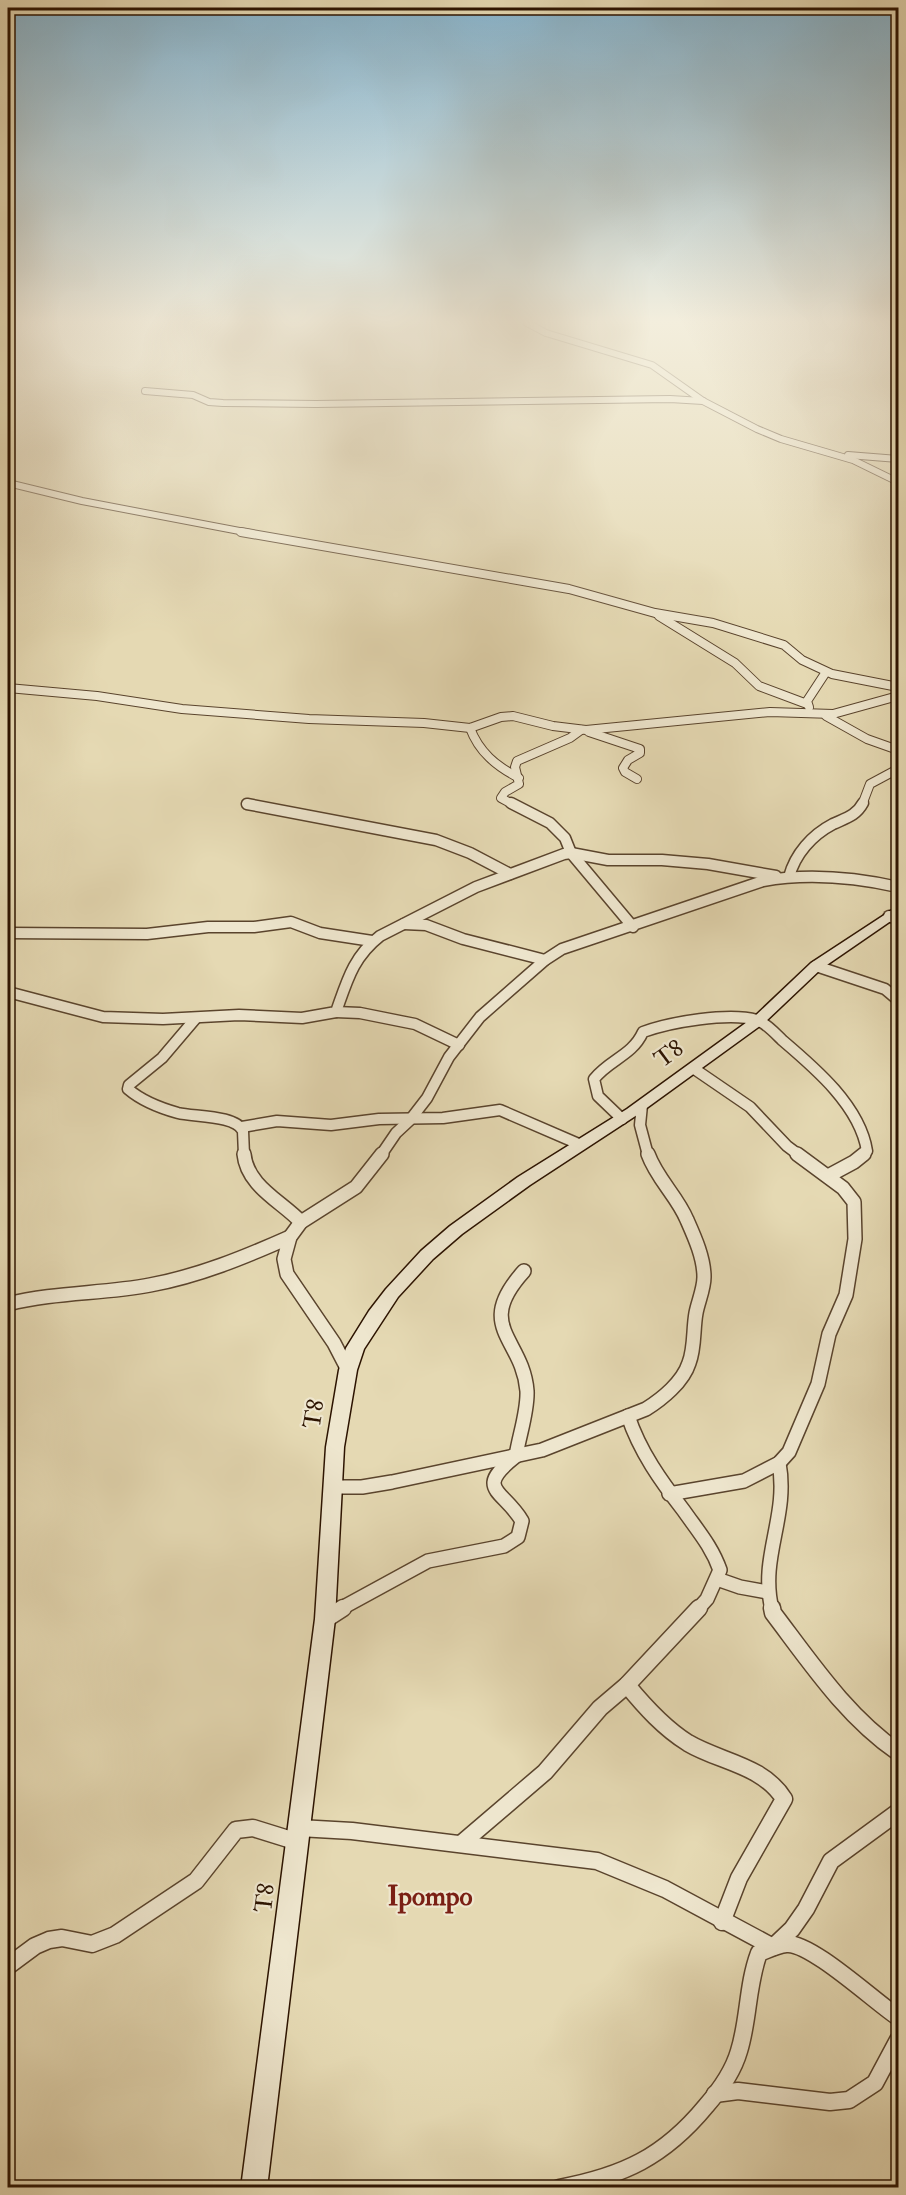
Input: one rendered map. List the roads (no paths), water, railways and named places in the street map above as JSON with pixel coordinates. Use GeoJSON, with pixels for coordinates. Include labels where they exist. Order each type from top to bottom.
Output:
{"type":"FeatureCollection","features":[{"type":"Feature","properties":{"kind":"street"},"geometry":{"type":"LineString","coordinates":[[753,425],[772,435],[853,460],[898,482]]}},
{"type":"Feature","properties":{"kind":"street"},"geometry":{"type":"LineString","coordinates":[[825,452],[898,459]]}},
{"type":"Feature","properties":{"kind":"street"},"geometry":{"type":"LineString","coordinates":[[8,483],[82,501],[212,526],[562,588],[655,614],[703,620],[777,643],[826,672],[850,679],[898,687]]}},
{"type":"Feature","properties":{"kind":"street"},"geometry":{"type":"LineString","coordinates":[[655,614],[735,663],[759,686],[808,705],[877,744],[898,750]]}},
{"type":"Feature","properties":{"kind":"street"},"geometry":{"type":"LineString","coordinates":[[808,705],[809,696],[826,672]]}},
{"type":"Feature","properties":{"kind":"street"},"geometry":{"type":"LineString","coordinates":[[8,686],[202,710],[341,721],[424,723],[470,728],[507,716],[583,730],[640,749],[640,753],[624,764],[623,768],[625,772],[637,779]]}},
{"type":"Feature","properties":{"kind":"street"},"geometry":{"type":"LineString","coordinates":[[633,927],[599,889],[571,852],[564,838],[550,823],[501,798],[505,792],[519,784],[515,768],[517,761],[583,730],[770,712],[823,714],[898,696]]}},
{"type":"Feature","properties":{"kind":"street"},"geometry":{"type":"LineString","coordinates":[[795,713],[808,705]]}},
{"type":"Feature","properties":{"kind":"street"},"geometry":{"type":"LineString","coordinates":[[470,728],[481,751],[495,764],[519,778]]}},
{"type":"Feature","properties":{"kind":"street"},"geometry":{"type":"LineString","coordinates":[[348,1370],[334,1343],[287,1274],[284,1259],[290,1237],[301,1222],[356,1187],[377,1162],[396,1133],[410,1120],[427,1098],[449,1057],[490,1005],[545,960],[577,943],[633,927],[752,884],[784,877],[797,855],[826,828],[857,812],[873,781],[898,769]]}},
{"type":"Feature","properties":{"kind":"street"},"geometry":{"type":"LineString","coordinates":[[247,804],[436,840],[510,874]]}},
{"type":"Feature","properties":{"kind":"street"},"geometry":{"type":"LineString","coordinates":[[336,1012],[353,965],[372,941],[466,891],[571,852],[608,860],[708,864],[784,877],[851,880],[898,887]]}},
{"type":"Feature","properties":{"kind":"street","name":"T8"},"geometry":{"type":"LineString","coordinates":[[254,2187],[325,1619],[335,1447],[348,1370],[355,1348],[375,1315],[427,1255],[500,1198],[622,1119],[759,1020],[816,966],[895,916]]}},
{"type":"Feature","properties":{"kind":"street"},"geometry":{"type":"LineString","coordinates":[[8,933],[147,934],[208,927],[254,927],[291,921],[320,933],[372,941]]}},
{"type":"Feature","properties":{"kind":"street"},"geometry":{"type":"LineString","coordinates":[[401,925],[411,923],[422,925],[460,938],[518,951],[545,960]]}},
{"type":"Feature","properties":{"kind":"street"},"geometry":{"type":"LineString","coordinates":[[816,966],[885,989],[898,1000]]}},
{"type":"Feature","properties":{"kind":"street"},"geometry":{"type":"LineString","coordinates":[[8,992],[103,1017],[196,1018],[239,1015],[302,1018],[327,1016],[336,1012],[360,1013],[415,1024],[459,1045]]}},
{"type":"Feature","properties":{"kind":"street"},"geometry":{"type":"LineString","coordinates":[[196,1018],[162,1058],[129,1085],[128,1089],[143,1099],[180,1114],[223,1119],[242,1127],[277,1121],[331,1125],[379,1119],[410,1120],[500,1110],[580,1145]]}},
{"type":"Feature","properties":{"kind":"street"},"geometry":{"type":"LineString","coordinates":[[622,1119],[598,1096],[594,1079],[602,1069],[637,1045],[643,1032],[672,1024],[716,1020],[759,1020],[811,1065],[849,1110],[866,1136],[867,1151],[854,1162],[828,1176]]}},
{"type":"Feature","properties":{"kind":"street"},"geometry":{"type":"LineString","coordinates":[[669,1494],[744,1481],[779,1463],[789,1452],[818,1384],[827,1342],[846,1295],[855,1239],[854,1202],[843,1188],[787,1146],[750,1107],[693,1068]]}},
{"type":"Feature","properties":{"kind":"street"},"geometry":{"type":"LineString","coordinates":[[333,1487],[362,1487],[392,1482],[542,1450],[646,1409],[660,1400],[684,1374],[690,1362],[696,1313],[704,1278],[699,1251],[687,1220],[679,1204],[655,1172],[648,1155],[640,1125],[642,1105]]}},
{"type":"Feature","properties":{"kind":"street"},"geometry":{"type":"LineString","coordinates":[[242,1127],[244,1132],[243,1154],[254,1179],[301,1222]]}},
{"type":"Feature","properties":{"kind":"street"},"geometry":{"type":"LineString","coordinates":[[8,1304],[29,1298],[71,1292],[129,1288],[170,1282],[250,1255],[290,1237]]}},
{"type":"Feature","properties":{"kind":"street"},"geometry":{"type":"LineString","coordinates":[[516,1456],[527,1385],[509,1343],[502,1313],[504,1298],[524,1271]]}},
{"type":"Feature","properties":{"kind":"street"},"geometry":{"type":"LineString","coordinates":[[462,1843],[544,1772],[600,1708],[627,1685],[707,1599],[717,1580],[719,1563],[714,1552],[669,1494],[636,1441],[628,1416]]}},
{"type":"Feature","properties":{"kind":"street"},"geometry":{"type":"LineString","coordinates":[[325,1619],[364,1593],[431,1560],[448,1555],[497,1551],[516,1540],[523,1527],[521,1518],[495,1491],[493,1482],[499,1466],[516,1456]]}},
{"type":"Feature","properties":{"kind":"street"},"geometry":{"type":"LineString","coordinates":[[779,1463],[784,1490],[770,1553],[767,1592],[773,1612],[830,1684],[875,1735],[898,1752]]}},
{"type":"Feature","properties":{"kind":"street"},"geometry":{"type":"LineString","coordinates":[[717,1580],[767,1592]]}},
{"type":"Feature","properties":{"kind":"street"},"geometry":{"type":"LineString","coordinates":[[627,1685],[653,1717],[674,1734],[708,1754],[771,1782],[781,1791],[784,1799],[745,1866],[729,1899],[722,1922]]}},
{"type":"Feature","properties":{"kind":"street"},"geometry":{"type":"LineString","coordinates":[[773,1947],[792,1929],[806,1909],[831,1861],[898,1812]]}},
{"type":"Feature","properties":{"kind":"street"},"geometry":{"type":"LineString","coordinates":[[8,1966],[35,1946],[50,1941],[62,1938],[92,1944],[115,1935],[196,1881],[236,1830],[253,1828],[299,1835],[352,1831],[597,1861],[622,1869],[668,1891],[722,1922],[773,1947]]}},
{"type":"Feature","properties":{"kind":"street"},"geometry":{"type":"LineString","coordinates":[[558,2187],[608,2179],[639,2167],[669,2145],[694,2122],[729,2075],[739,2053],[748,2009],[753,1966],[759,1953],[787,1944],[811,1952],[898,2017]]}},
{"type":"Feature","properties":{"kind":"street"},"geometry":{"type":"LineString","coordinates":[[715,2094],[738,2091],[830,2102],[849,2100],[875,2083],[898,2040]]}},
{"type":"Feature","properties":{"kind":"district","name":"Ipompo"},"geometry":{"type":"Point","coordinates":[430,1896]}}]}
